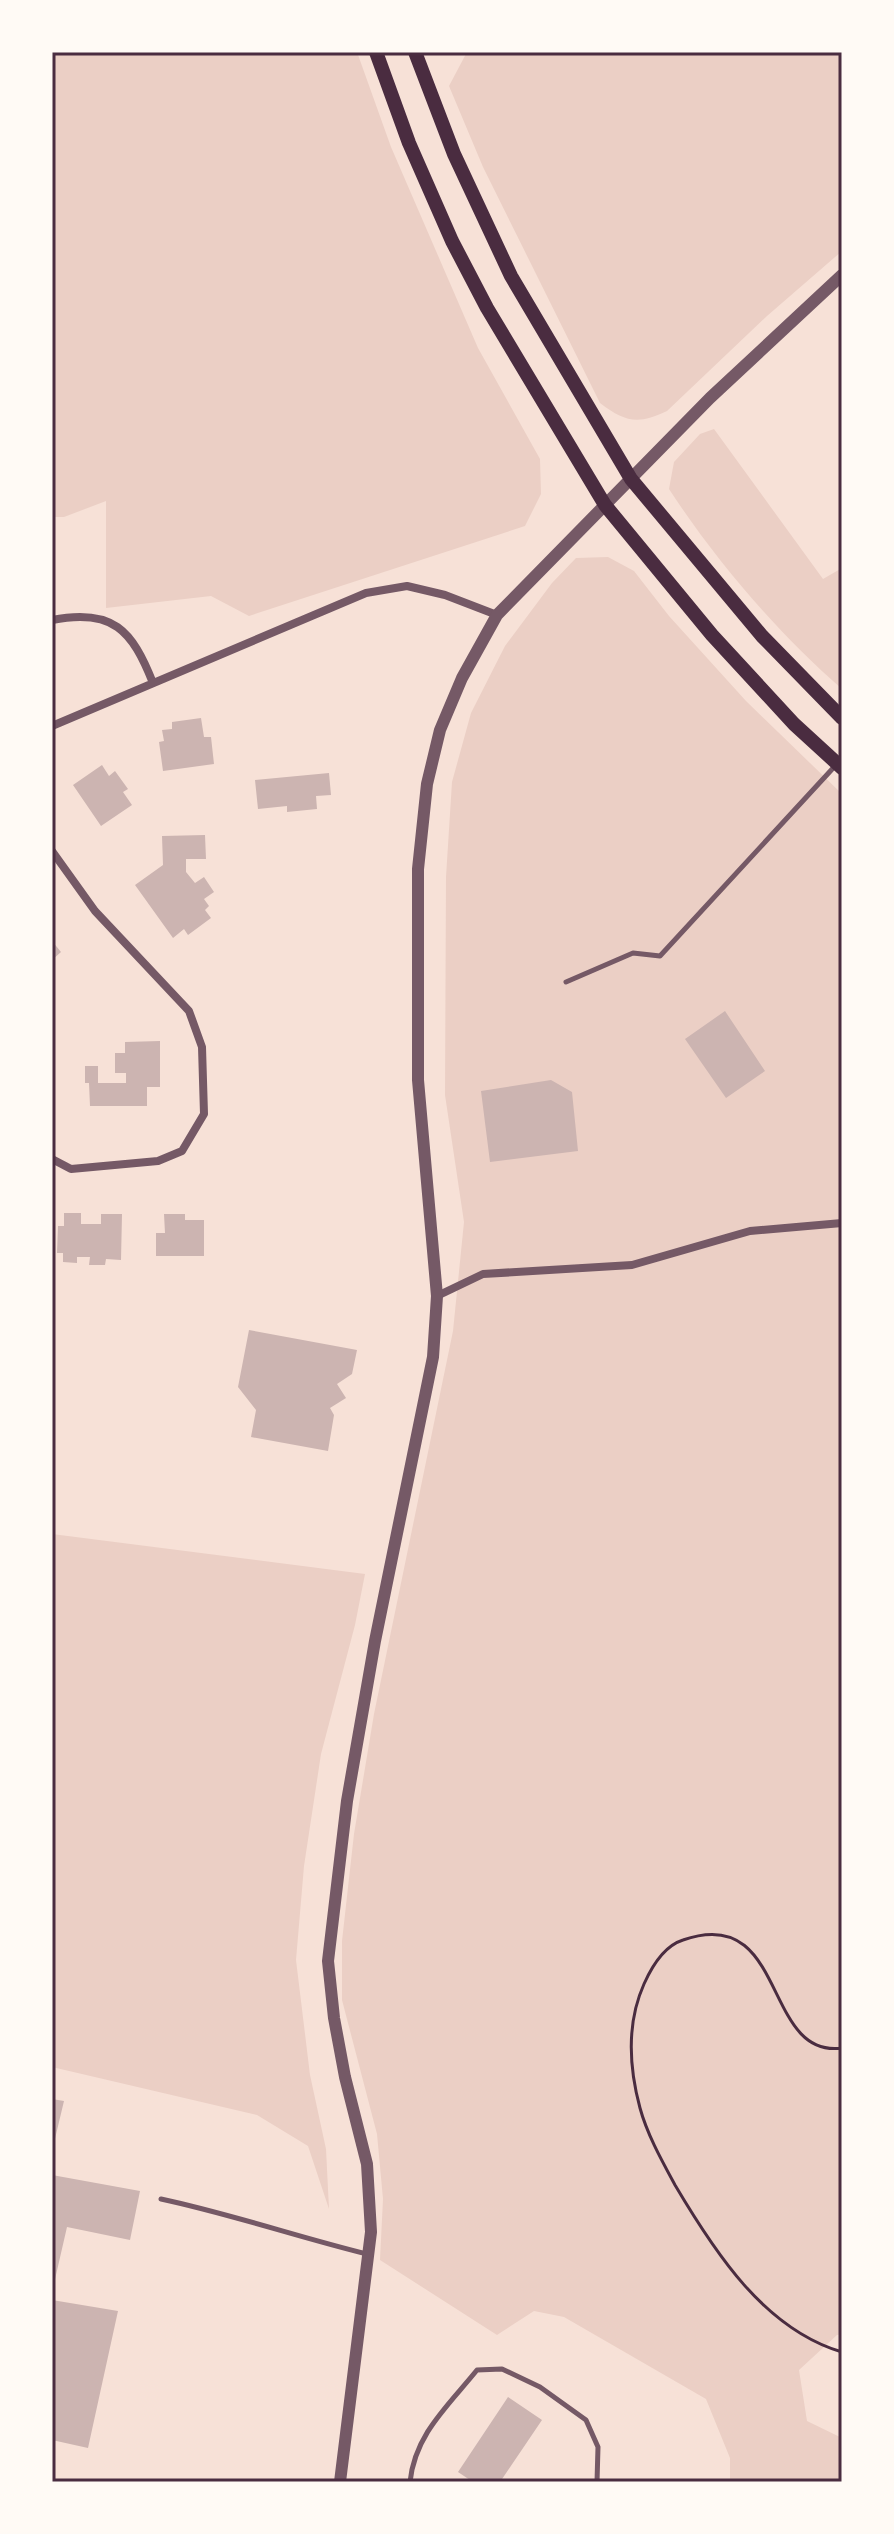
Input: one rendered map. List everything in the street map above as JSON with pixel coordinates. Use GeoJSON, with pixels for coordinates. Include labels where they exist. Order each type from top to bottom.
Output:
{"type":"FeatureCollection","features":[{"type":"Feature","properties":{"kind":"main road"},"geometry":{"type":"LineString","coordinates":[[376,52],[409,143],[452,241],[516,358],[605,505],[712,635],[794,724],[840,766]]}},
{"type":"Feature","properties":{"kind":"main road"},"geometry":{"type":"LineString","coordinates":[[415,52],[454,154],[511,276],[631,479],[762,636],[842,718]]}},
{"type":"Feature","properties":{"kind":"street"},"geometry":{"type":"LineString","coordinates":[[340,2482],[371,2232],[367,2164],[345,2077],[328,1961],[347,1801],[375,1641],[433,1357],[437,1296],[418,1080],[418,869],[427,784],[440,730],[462,678],[497,615],[710,398],[842,275]]}},
{"type":"Feature","properties":{"kind":"street"},"geometry":{"type":"LineString","coordinates":[[52,726],[366,593],[407,586],[445,595],[497,615]]}},
{"type":"Feature","properties":{"kind":"street"},"geometry":{"type":"LineString","coordinates":[[52,620],[75,616],[101,619],[126,632],[140,650],[153,683]]}},
{"type":"Feature","properties":{"kind":"street"},"geometry":{"type":"LineString","coordinates":[[52,851],[95,911],[189,1011],[202,1047],[204,1114],[182,1151],[158,1161],[71,1169],[52,1159]]}},
{"type":"Feature","properties":{"kind":"street"},"geometry":{"type":"LineString","coordinates":[[437,1296],[483,1274],[632,1265],[750,1231],[842,1223]]}},
{"type":"Feature","properties":{"kind":"lane"},"geometry":{"type":"LineString","coordinates":[[566,982],[633,953],[660,956],[840,766]]}},
{"type":"Feature","properties":{"kind":"lane"},"geometry":{"type":"LineString","coordinates":[[161,2199],[211,2210],[265,2228],[368,2255]]}},
{"type":"Feature","properties":{"kind":"lane"},"geometry":{"type":"LineString","coordinates":[[410,2482],[413,2460],[421,2440],[467,2382],[477,2370],[502,2369],[540,2387],[586,2420],[598,2447],[597,2482]]}},
{"type":"Feature","properties":{"kind":"path"},"geometry":{"type":"LineString","coordinates":[[842,2048],[830,2050],[812,2045],[797,2030],[754,1954],[737,1938],[709,1933],[679,1941],[653,1963],[635,2004],[631,2057],[640,2110],[662,2161],[702,2231],[735,2274],[770,2310],[797,2332],[842,2352]]}},
{"type":"Feature","properties":{"kind":"shaded area"},"geometry":{"type":"Polygon","coordinates":[[[52,52],[357,52],[391,147],[478,348],[540,459],[541,494],[525,526],[249,616],[211,596],[106,608],[106,501],[64,517],[52,517],[52,52]]]}},
{"type":"Feature","properties":{"kind":"shaded area"},"geometry":{"type":"Polygon","coordinates":[[[467,52],[842,52],[842,251],[767,316],[667,411],[640,420],[617,414],[600,403],[483,167],[449,86],[467,52]]]}},
{"type":"Feature","properties":{"kind":"shaded area"},"geometry":{"type":"Polygon","coordinates":[[[714,429],[823,579],[842,568],[842,689],[794,644],[749,595],[669,489],[674,462],[700,434],[714,429]]]}},
{"type":"Feature","properties":{"kind":"shaded area"},"geometry":{"type":"Polygon","coordinates":[[[608,557],[634,571],[669,616],[746,701],[842,794],[842,2334],[837,2335],[799,2370],[807,2421],[842,2438],[842,2482],[730,2482],[730,2458],[706,2399],[564,2317],[534,2311],[497,2335],[380,2260],[383,2199],[377,2134],[342,2000],[342,1941],[354,1834],[374,1714],[453,1331],[464,1222],[445,1095],[446,877],[452,782],[471,713],[505,646],[552,583],[576,558],[608,557]]]}},
{"type":"Feature","properties":{"kind":"shaded area"},"geometry":{"type":"Polygon","coordinates":[[[52,1534],[365,1574],[321,1754],[304,1866],[296,1960],[310,2075],[326,2149],[329,2209],[308,2146],[257,2115],[52,2067],[52,1534]]]}},
{"type":"Feature","properties":{"kind":"building"},"geometry":{"type":"Polygon","coordinates":[[[201,718],[204,737],[211,737],[214,764],[163,771],[159,742],[164,741],[162,730],[172,729],[172,722],[201,718]]]}},
{"type":"Feature","properties":{"kind":"building"},"geometry":{"type":"Polygon","coordinates":[[[102,765],[109,776],[115,771],[128,789],[123,792],[132,805],[101,826],[73,785],[102,765]]]}},
{"type":"Feature","properties":{"kind":"building"},"geometry":{"type":"Polygon","coordinates":[[[329,773],[331,795],[316,796],[317,809],[287,812],[287,806],[258,809],[255,780],[329,773]]]}},
{"type":"Feature","properties":{"kind":"building"},"geometry":{"type":"Polygon","coordinates":[[[205,835],[206,859],[186,859],[186,872],[195,883],[204,877],[214,892],[204,899],[209,906],[205,910],[211,918],[188,935],[184,929],[173,938],[135,885],[163,865],[162,836],[205,835]]]}},
{"type":"Feature","properties":{"kind":"building"},"geometry":{"type":"Polygon","coordinates":[[[52,941],[61,952],[52,960],[52,941]]]}},
{"type":"Feature","properties":{"kind":"building"},"geometry":{"type":"Polygon","coordinates":[[[725,1011],[765,1071],[726,1098],[685,1039],[725,1011]]]}},
{"type":"Feature","properties":{"kind":"building"},"geometry":{"type":"Polygon","coordinates":[[[160,1041],[160,1087],[147,1087],[147,1106],[90,1106],[85,1066],[98,1066],[98,1083],[126,1083],[126,1073],[115,1073],[115,1053],[125,1053],[125,1042],[160,1041]]]}},
{"type":"Feature","properties":{"kind":"building"},"geometry":{"type":"Polygon","coordinates":[[[551,1080],[572,1092],[578,1151],[490,1162],[481,1091],[551,1080]]]}},
{"type":"Feature","properties":{"kind":"building"},"geometry":{"type":"Polygon","coordinates":[[[64,1213],[81,1213],[81,1224],[101,1224],[101,1214],[122,1214],[121,1260],[106,1259],[105,1265],[89,1265],[90,1257],[77,1257],[77,1263],[63,1262],[63,1253],[57,1253],[58,1226],[64,1226],[64,1213]]]}},
{"type":"Feature","properties":{"kind":"building"},"geometry":{"type":"Polygon","coordinates":[[[164,1214],[185,1214],[185,1220],[204,1220],[204,1256],[156,1256],[156,1233],[165,1233],[164,1214]]]}},
{"type":"Feature","properties":{"kind":"building"},"geometry":{"type":"Polygon","coordinates":[[[249,1330],[357,1350],[352,1374],[337,1384],[346,1398],[330,1408],[334,1415],[328,1451],[251,1437],[256,1410],[238,1387],[249,1330]]]}},
{"type":"Feature","properties":{"kind":"building"},"geometry":{"type":"Polygon","coordinates":[[[52,2099],[64,2101],[53,2147],[52,2147],[52,2099]]]}},
{"type":"Feature","properties":{"kind":"building"},"geometry":{"type":"Polygon","coordinates":[[[52,2175],[140,2191],[130,2240],[67,2227],[53,2288],[52,2175]]]}},
{"type":"Feature","properties":{"kind":"building"},"geometry":{"type":"Polygon","coordinates":[[[52,2300],[118,2311],[88,2448],[52,2440],[52,2300]]]}},
{"type":"Feature","properties":{"kind":"building"},"geometry":{"type":"Polygon","coordinates":[[[508,2397],[542,2420],[500,2482],[473,2482],[458,2472],[508,2397]]]}}]}
